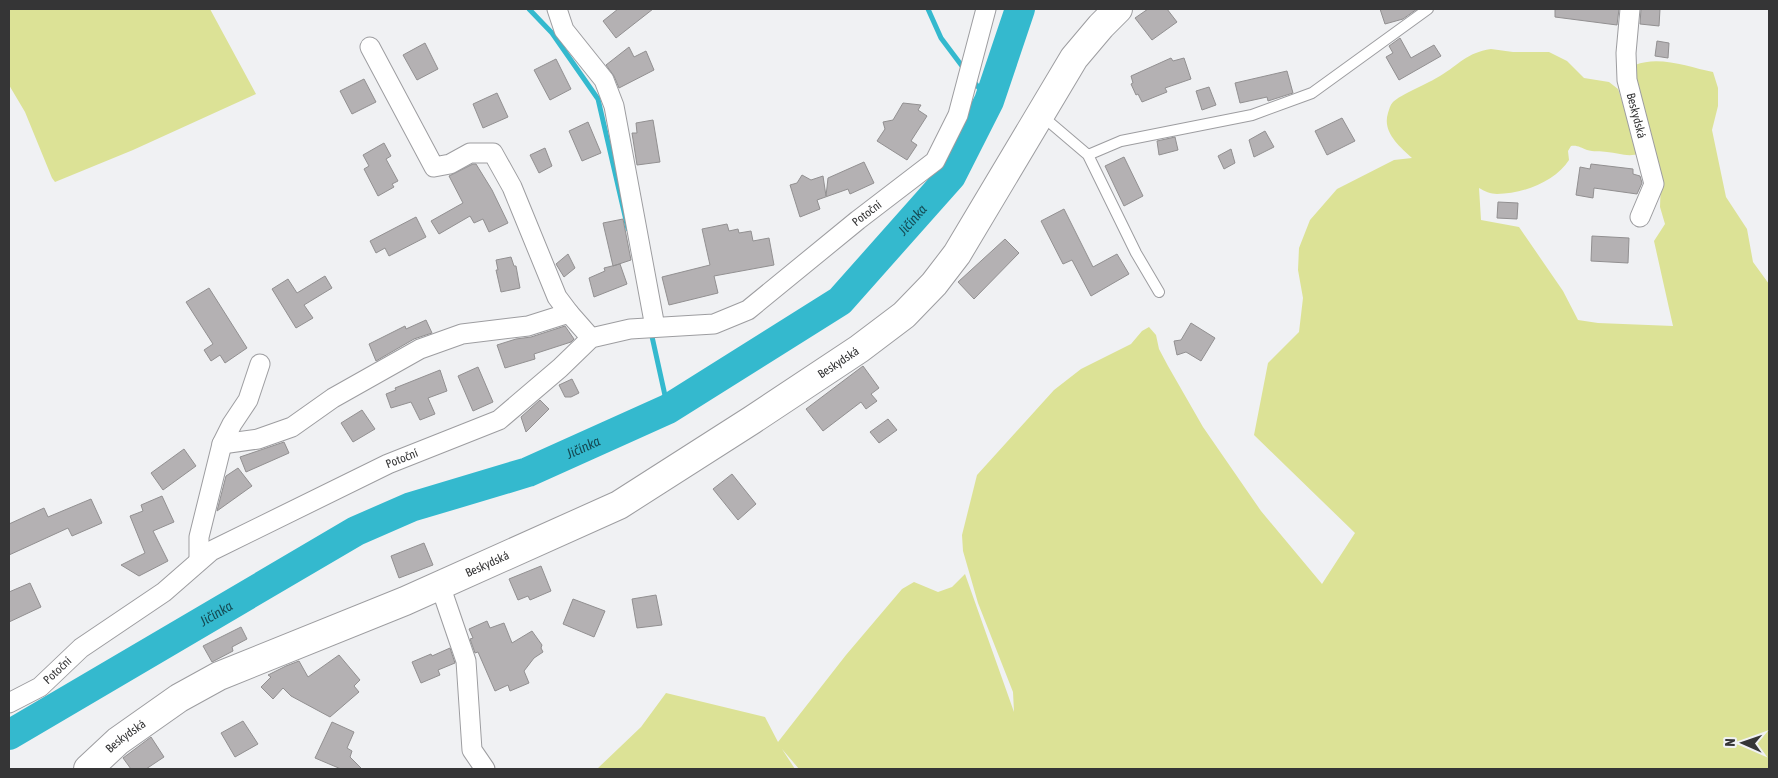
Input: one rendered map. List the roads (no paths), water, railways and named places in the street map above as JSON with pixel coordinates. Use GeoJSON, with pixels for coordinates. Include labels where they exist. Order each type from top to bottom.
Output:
{"type":"FeatureCollection","features":[{"type":"Feature","properties":{"kind":"street"},"geometry":{"type":"LineString","coordinates":[[557,9],[564,30],[604,80],[614,106],[655,327]]}},
{"type":"Feature","properties":{"kind":"street","name":"Potoční"},"geometry":{"type":"LineString","coordinates":[[9,703],[40,688],[81,648],[164,592],[198,560],[212,551],[388,464],[499,420],[560,368],[591,338],[630,329],[714,324],[748,310],[858,220],[935,161],[958,115],[986,9]]}},
{"type":"Feature","properties":{"kind":"street","name":"Beskydská"},"geometry":{"type":"LineString","coordinates":[[88,769],[118,741],[172,703],[220,676],[440,585],[619,505],[835,365],[904,315],[934,284],[957,254],[1074,58],[1118,9]]}},
{"type":"Feature","properties":{"kind":"street","name":"Beskydská"},"geometry":{"type":"LineString","coordinates":[[1630,9],[1626,53],[1627,80],[1654,184],[1640,218]]}},
{"type":"Feature","properties":{"kind":"street"},"geometry":{"type":"LineString","coordinates":[[370,47],[434,167],[450,164],[470,152],[492,153],[512,187],[557,297],[591,338]]}},
{"type":"Feature","properties":{"kind":"street"},"geometry":{"type":"LineString","coordinates":[[222,444],[258,439],[292,427],[333,398],[420,350],[462,334],[528,326],[570,313]]}},
{"type":"Feature","properties":{"kind":"street"},"geometry":{"type":"LineString","coordinates":[[198,560],[199,537],[222,444],[232,424],[248,400],[260,364]]}},
{"type":"Feature","properties":{"kind":"street"},"geometry":{"type":"LineString","coordinates":[[440,585],[466,661],[472,750],[486,769]]}},
{"type":"Feature","properties":{"kind":"lane"},"geometry":{"type":"LineString","coordinates":[[1088,155],[1121,141],[1252,115],[1312,93],[1428,9]]}},
{"type":"Feature","properties":{"kind":"lane"},"geometry":{"type":"LineString","coordinates":[[1040,115],[1088,155],[1136,253],[1159,292]]}},
{"type":"Feature","properties":{"kind":"waterway"},"geometry":{"type":"LineString","coordinates":[[529,9],[552,33],[598,99],[628,229]]}},
{"type":"Feature","properties":{"kind":"waterway"},"geometry":{"type":"LineString","coordinates":[[928,9],[941,38],[965,70]]}},
{"type":"Feature","properties":{"kind":"waterway","name":"Jičínka"},"geometry":{"type":"LineString","coordinates":[[9,735],[356,531],[411,507],[528,472],[668,409],[840,301],[951,176],[989,101],[1020,9]]}},
{"type":"Feature","properties":{"kind":"waterway"},"geometry":{"type":"LineString","coordinates":[[972,79],[989,101]]}},
{"type":"Feature","properties":{"kind":"waterway"},"geometry":{"type":"LineString","coordinates":[[651,332],[668,409]]}}]}
